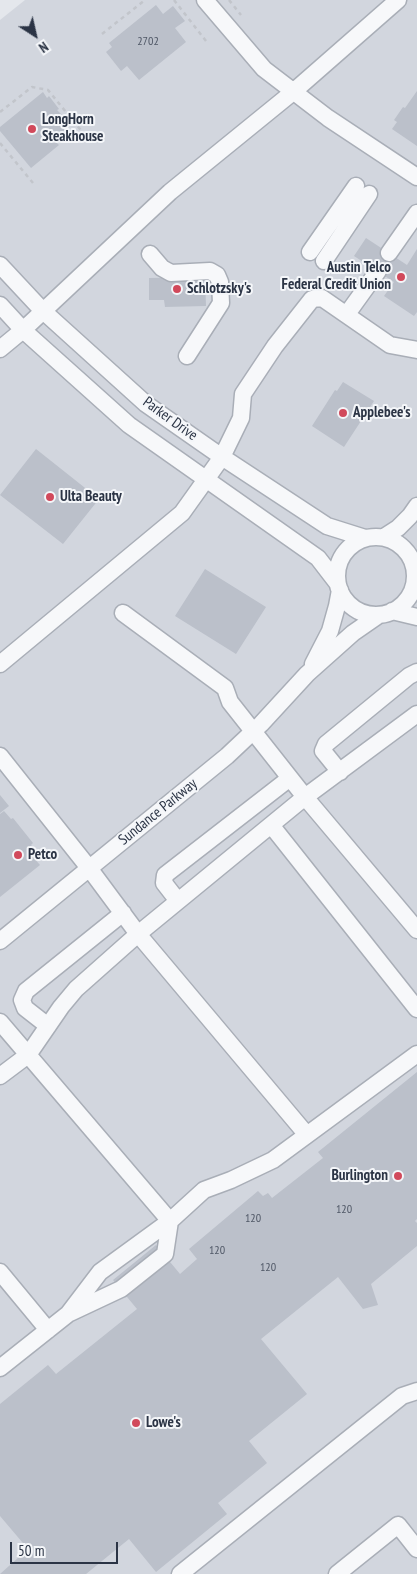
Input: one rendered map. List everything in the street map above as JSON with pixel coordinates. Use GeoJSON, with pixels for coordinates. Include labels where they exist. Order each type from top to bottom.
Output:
{"type":"FeatureCollection","features":[{"type":"Feature","properties":{"kind":"street"},"geometry":{"type":"LineString","coordinates":[[205,0],[264,69],[328,118],[417,177]]}},
{"type":"Feature","properties":{"kind":"street"},"geometry":{"type":"LineString","coordinates":[[0,349],[23,330],[42,310],[170,192],[293,92],[398,0]]}},
{"type":"Feature","properties":{"kind":"street"},"geometry":{"type":"LineString","coordinates":[[310,252],[362,190],[324,261]]}},
{"type":"Feature","properties":{"kind":"street"},"geometry":{"type":"LineString","coordinates":[[389,253],[417,213]]}},
{"type":"Feature","properties":{"kind":"street"},"geometry":{"type":"LineString","coordinates":[[150,254],[162,268],[171,273],[210,271],[217,275],[220,282],[221,304],[187,356]]}},
{"type":"Feature","properties":{"kind":"street","name":"Parker Drive"},"geometry":{"type":"LineString","coordinates":[[0,265],[42,310],[146,404],[327,526],[365,538]]}},
{"type":"Feature","properties":{"kind":"street"},"geometry":{"type":"LineString","coordinates":[[347,314],[378,271]]}},
{"type":"Feature","properties":{"kind":"street"},"geometry":{"type":"LineString","coordinates":[[0,664],[182,513],[222,457],[241,418],[243,394],[275,346],[312,299],[322,298],[390,345],[417,350]]}},
{"type":"Feature","properties":{"kind":"street","name":"Parker Drive"},"geometry":{"type":"LineString","coordinates":[[0,305],[23,330],[129,425],[318,558],[339,587]]}},
{"type":"Feature","properties":{"kind":"street"},"geometry":{"type":"LineString","coordinates":[[384,537],[398,528],[417,506]]}},
{"type":"Feature","properties":{"kind":"street"},"geometry":{"type":"LineString","coordinates":[[385,613],[404,603],[412,592],[416,570],[404,548],[394,541],[384,537],[365,538],[352,545],[340,558],[338,570],[339,587],[346,600],[355,609],[366,614],[385,613],[417,617]]}},
{"type":"Feature","properties":{"kind":"street","name":"Sundance Parkway"},"geometry":{"type":"LineString","coordinates":[[307,674],[330,631],[339,587]]}},
{"type":"Feature","properties":{"kind":"street"},"geometry":{"type":"LineString","coordinates":[[124,612],[225,688],[230,702],[305,797],[417,930]]}},
{"type":"Feature","properties":{"kind":"street","name":"Sundance Parkway"},"geometry":{"type":"LineString","coordinates":[[0,941],[227,756],[307,674],[353,633],[385,613]]}},
{"type":"Feature","properties":{"kind":"street"},"geometry":{"type":"LineString","coordinates":[[340,772],[323,751],[326,744],[409,676],[417,672]]}},
{"type":"Feature","properties":{"kind":"street"},"geometry":{"type":"LineString","coordinates":[[0,1076],[28,1055],[76,989],[138,934],[305,797],[417,714]]}},
{"type":"Feature","properties":{"kind":"street"},"geometry":{"type":"LineString","coordinates":[[0,756],[89,868],[138,934],[307,1135]]}},
{"type":"Feature","properties":{"kind":"street"},"geometry":{"type":"LineString","coordinates":[[178,901],[164,883],[166,875],[290,778]]}},
{"type":"Feature","properties":{"kind":"street"},"geometry":{"type":"LineString","coordinates":[[271,825],[417,1009]]}},
{"type":"Feature","properties":{"kind":"street"},"geometry":{"type":"LineString","coordinates":[[48,1026],[25,1008],[22,1000],[26,991],[123,914]]}},
{"type":"Feature","properties":{"kind":"street"},"geometry":{"type":"LineString","coordinates":[[0,1022],[170,1221],[165,1254],[121,1289],[68,1314],[0,1368]]}},
{"type":"Feature","properties":{"kind":"street"},"geometry":{"type":"LineString","coordinates":[[68,1314],[100,1272],[170,1221],[204,1190],[231,1180],[273,1160],[417,1054]]}},
{"type":"Feature","properties":{"kind":"street"},"geometry":{"type":"LineString","coordinates":[[0,1272],[48,1330]]}},
{"type":"Feature","properties":{"kind":"street"},"geometry":{"type":"LineString","coordinates":[[180,1574],[402,1396],[417,1391]]}},
{"type":"Feature","properties":{"kind":"street"},"geometry":{"type":"LineString","coordinates":[[337,1574],[398,1525],[417,1548]]}},
{"type":"Feature","properties":{"kind":"path"},"geometry":{"type":"LineString","coordinates":[[102,34],[145,0]]}},
{"type":"Feature","properties":{"kind":"path"},"geometry":{"type":"LineString","coordinates":[[174,0],[206,41]]}},
{"type":"Feature","properties":{"kind":"path"},"geometry":{"type":"LineString","coordinates":[[229,0],[241,15]]}},
{"type":"Feature","properties":{"kind":"path"},"geometry":{"type":"LineString","coordinates":[[0,112],[32,87],[48,90],[84,134]]}},
{"type":"Feature","properties":{"kind":"path"},"geometry":{"type":"LineString","coordinates":[[0,143],[33,183]]}},
{"type":"Feature","properties":{"kind":"shaded area"},"geometry":{"type":"Polygon","coordinates":[[[25,0],[417,0],[417,1574],[0,1574],[0,20],[25,0]]]}},
{"type":"Feature","properties":{"kind":"building"},"geometry":{"type":"Polygon","coordinates":[[[156,5],[163,14],[173,6],[185,21],[175,28],[186,42],[139,80],[127,66],[121,71],[106,52],[112,47],[109,43],[156,5]]]}},
{"type":"Feature","properties":{"kind":"building"},"geometry":{"type":"Polygon","coordinates":[[[417,91],[417,146],[392,129],[397,122],[394,120],[417,91]]]}},
{"type":"Feature","properties":{"kind":"building","name":"LongHorn Steakhouse"},"geometry":{"type":"Polygon","coordinates":[[[43,92],[47,98],[49,96],[59,109],[57,110],[62,115],[57,119],[66,131],[58,137],[60,139],[56,142],[59,145],[31,168],[0,131],[0,127],[43,92]]]}},
{"type":"Feature","properties":{"kind":"building","name":"Austin Telco Federal Credit Union"},"geometry":{"type":"Polygon","coordinates":[[[366,238],[407,265],[417,249],[417,312],[414,316],[384,296],[394,282],[354,256],[366,238]]]}},
{"type":"Feature","properties":{"kind":"building","name":"Schlotzsky's"},"geometry":{"type":"Polygon","coordinates":[[[205,277],[206,306],[165,307],[164,300],[149,300],[149,278],[205,277]]]}},
{"type":"Feature","properties":{"kind":"building","name":"Applebee's"},"geometry":{"type":"Polygon","coordinates":[[[343,382],[374,401],[344,447],[312,426],[335,390],[337,391],[343,382]]]}},
{"type":"Feature","properties":{"kind":"building","name":"Ulta Beauty"},"geometry":{"type":"Polygon","coordinates":[[[36,449],[99,499],[63,544],[0,495],[36,449]]]}},
{"type":"Feature","properties":{"kind":"building"},"geometry":{"type":"Polygon","coordinates":[[[205,569],[266,607],[236,654],[175,616],[205,569]]]}},
{"type":"Feature","properties":{"kind":"building"},"geometry":{"type":"Polygon","coordinates":[[[0,795],[9,806],[0,813],[0,795]]]}},
{"type":"Feature","properties":{"kind":"building","name":"Petco"},"geometry":{"type":"Polygon","coordinates":[[[4,811],[11,819],[13,818],[33,843],[31,845],[38,853],[33,857],[40,865],[0,897],[0,814],[4,811]]]}},
{"type":"Feature","properties":{"kind":"building","name":"Lowe's"},"geometry":{"type":"Polygon","coordinates":[[[417,1072],[417,1219],[415,1221],[417,1223],[417,1246],[371,1284],[378,1305],[363,1309],[338,1277],[261,1339],[307,1394],[249,1441],[267,1463],[218,1503],[227,1514],[156,1572],[129,1539],[86,1574],[0,1574],[28,1549],[0,1516],[0,1404],[48,1365],[56,1374],[137,1309],[113,1280],[156,1245],[180,1274],[197,1259],[189,1249],[258,1191],[263,1196],[268,1193],[272,1198],[323,1158],[318,1152],[417,1072]]]}},
{"type":"Feature","properties":{"kind":"place","name":"LongHorn Steakhouse"},"geometry":{"type":"Point","coordinates":[32,129]}},
{"type":"Feature","properties":{"kind":"place","name":"Austin Telco Federal Credit Union"},"geometry":{"type":"Point","coordinates":[401,277]}},
{"type":"Feature","properties":{"kind":"place","name":"Schlotzsky's"},"geometry":{"type":"Point","coordinates":[177,289]}},
{"type":"Feature","properties":{"kind":"place","name":"Applebee's"},"geometry":{"type":"Point","coordinates":[343,413]}},
{"type":"Feature","properties":{"kind":"place","name":"Ulta Beauty"},"geometry":{"type":"Point","coordinates":[50,497]}},
{"type":"Feature","properties":{"kind":"place","name":"Petco"},"geometry":{"type":"Point","coordinates":[18,855]}},
{"type":"Feature","properties":{"kind":"place","name":"Burlington"},"geometry":{"type":"Point","coordinates":[398,1176]}},
{"type":"Feature","properties":{"kind":"place","name":"Lowe's"},"geometry":{"type":"Point","coordinates":[136,1423]}}]}
